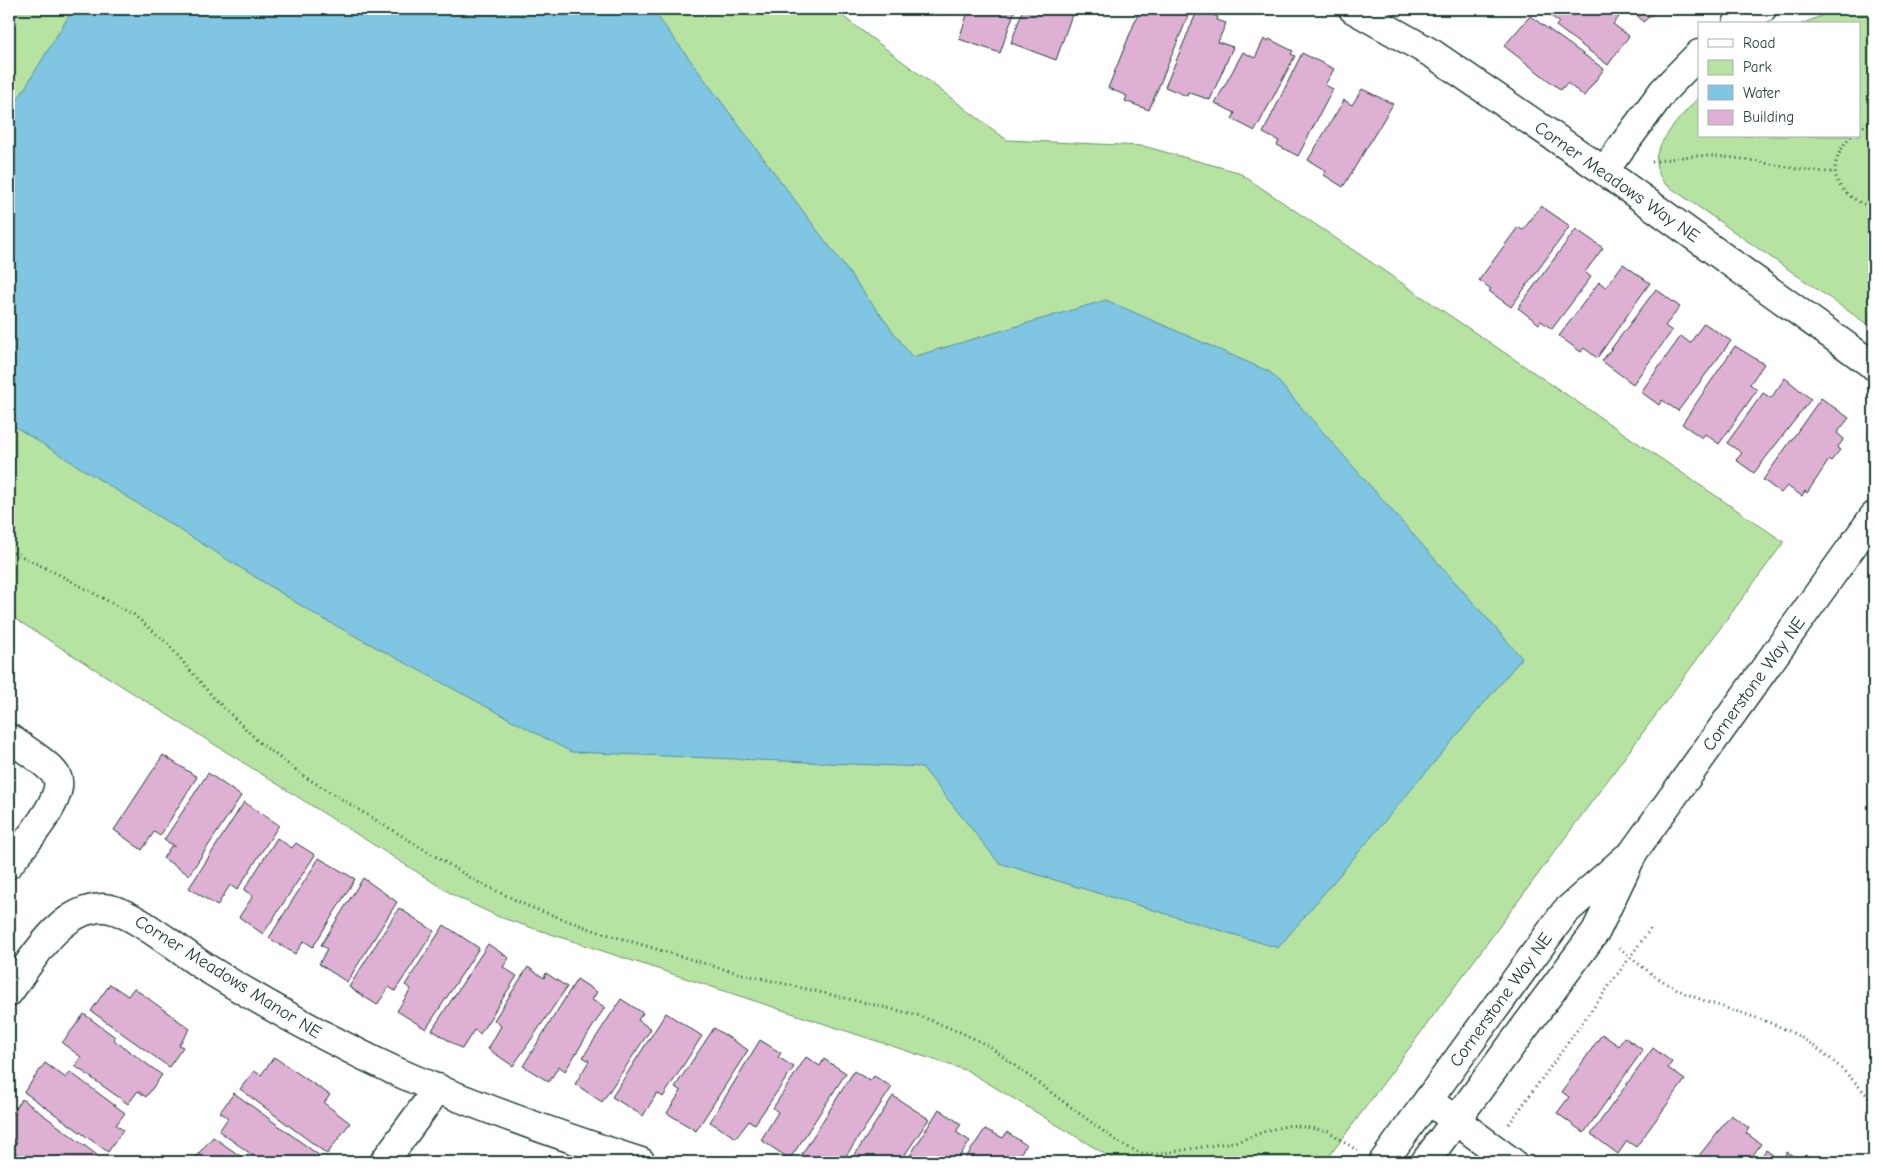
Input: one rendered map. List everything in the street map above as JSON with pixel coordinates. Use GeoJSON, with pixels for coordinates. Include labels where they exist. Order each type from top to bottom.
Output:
{"type":"FeatureCollection","features":[{"type":"Feature","properties":{"kind":"street","name":"Corner Meadows Way NE"},"geometry":{"type":"LineString","coordinates":[[1353,9],[1433,54],[1604,171],[1874,366]]}},
{"type":"Feature","properties":{"kind":"street"},"geometry":{"type":"LineString","coordinates":[[1740,22],[1762,9]]}},
{"type":"Feature","properties":{"kind":"street"},"geometry":{"type":"LineString","coordinates":[[1604,171],[1663,91],[1698,55]]}},
{"type":"Feature","properties":{"kind":"street","name":"Cornerstone Way NE"},"geometry":{"type":"LineString","coordinates":[[1425,1162],[1596,931],[1634,851],[1874,516]]}},
{"type":"Feature","properties":{"kind":"street"},"geometry":{"type":"LineString","coordinates":[[9,738],[48,767],[58,778],[58,790],[47,812],[9,864]]}},
{"type":"Feature","properties":{"kind":"street","name":"Cornerstone Way NE"},"geometry":{"type":"LineString","coordinates":[[1383,1162],[1565,912],[1634,851]]}},
{"type":"Feature","properties":{"kind":"street","name":"Corner Meadows Manor NE"},"geometry":{"type":"LineString","coordinates":[[10,988],[59,927],[82,912],[105,908],[129,916],[204,967],[311,1029],[395,1070],[561,1136],[641,1162]]}},
{"type":"Feature","properties":{"kind":"street"},"geometry":{"type":"LineString","coordinates":[[384,1162],[438,1088]]}},
{"type":"Feature","properties":{"kind":"street"},"geometry":{"type":"LineString","coordinates":[[1428,1100],[1502,1155]]}},
{"type":"Feature","properties":{"kind":"path"},"geometry":{"type":"LineString","coordinates":[[1860,128],[1874,120]]}},
{"type":"Feature","properties":{"kind":"path"},"geometry":{"type":"LineString","coordinates":[[1850,138],[1839,153],[1835,172],[1838,184],[1847,196],[1874,208]]}},
{"type":"Feature","properties":{"kind":"path"},"geometry":{"type":"LineString","coordinates":[[1652,162],[1706,156],[1730,158],[1799,171],[1835,172]]}},
{"type":"Feature","properties":{"kind":"path"},"geometry":{"type":"LineString","coordinates":[[9,550],[58,574],[140,619],[167,643],[238,724],[305,777],[452,867],[530,907],[596,931],[730,971],[917,1015],[960,1032],[987,1046],[1118,1142],[1140,1153],[1158,1154],[1239,1140],[1291,1125],[1328,1131],[1346,1143]]}},
{"type":"Feature","properties":{"kind":"path"},"geometry":{"type":"LineString","coordinates":[[1502,1155],[1630,957],[1651,928]]}},
{"type":"Feature","properties":{"kind":"path"},"geometry":{"type":"LineString","coordinates":[[1596,931],[1630,957],[1685,993],[1765,1021],[1799,1037],[1826,1055],[1874,1103]]}},
{"type":"Feature","properties":{"kind":"green space"},"geometry":{"type":"Polygon","coordinates":[[[9,9],[833,9],[1007,140],[1143,146],[1238,172],[1784,542],[1325,1162],[1118,1162],[968,1071],[499,917],[455,896],[9,615],[9,9]]]}},
{"type":"Feature","properties":{"kind":"green space"},"geometry":{"type":"Polygon","coordinates":[[[1839,9],[1874,9],[1874,329],[1664,183],[1656,164],[1657,153],[1666,136],[1698,98],[1698,138],[1860,138],[1860,22],[1806,22],[1839,9]]]}},
{"type":"Feature","properties":{"kind":"water"},"geometry":{"type":"Polygon","coordinates":[[[73,9],[649,9],[655,13],[912,357],[1106,300],[1270,372],[1522,658],[1278,948],[999,863],[922,767],[571,752],[316,615],[9,423],[9,114],[73,9]]]}},
{"type":"Feature","properties":{"kind":"building"},"geometry":{"type":"Polygon","coordinates":[[[927,9],[946,9],[944,15],[927,9]]]}},
{"type":"Feature","properties":{"kind":"building"},"geometry":{"type":"Polygon","coordinates":[[[946,9],[960,9],[958,14],[946,9]]]}},
{"type":"Feature","properties":{"kind":"building"},"geometry":{"type":"Polygon","coordinates":[[[969,9],[1019,9],[1018,11],[1015,10],[1000,53],[959,39],[969,9]]]}},
{"type":"Feature","properties":{"kind":"building"},"geometry":{"type":"Polygon","coordinates":[[[1023,9],[1074,9],[1056,60],[1011,43],[1023,9]]]}},
{"type":"Feature","properties":{"kind":"building"},"geometry":{"type":"Polygon","coordinates":[[[1140,9],[1191,9],[1149,110],[1125,101],[1127,96],[1108,88],[1140,9]]]}},
{"type":"Feature","properties":{"kind":"building"},"geometry":{"type":"Polygon","coordinates":[[[1198,9],[1218,17],[1217,20],[1226,23],[1218,42],[1233,47],[1210,100],[1188,92],[1187,96],[1165,87],[1198,9]]]}},
{"type":"Feature","properties":{"kind":"building"},"geometry":{"type":"Polygon","coordinates":[[[1541,9],[1608,9],[1619,17],[1613,24],[1629,36],[1608,65],[1556,26],[1559,22],[1541,9]]]}},
{"type":"Feature","properties":{"kind":"building"},"geometry":{"type":"Polygon","coordinates":[[[1632,9],[1659,9],[1643,22],[1632,9]]]}},
{"type":"Feature","properties":{"kind":"building"},"geometry":{"type":"Polygon","coordinates":[[[1530,16],[1604,69],[1584,96],[1567,83],[1561,90],[1504,46],[1530,16]]]}},
{"type":"Feature","properties":{"kind":"building"},"geometry":{"type":"Polygon","coordinates":[[[1264,39],[1268,41],[1269,39],[1293,51],[1291,54],[1295,56],[1255,131],[1232,119],[1235,113],[1215,103],[1243,52],[1255,58],[1264,39]]]}},
{"type":"Feature","properties":{"kind":"building"},"geometry":{"type":"Polygon","coordinates":[[[1302,53],[1334,69],[1325,85],[1333,89],[1298,156],[1277,145],[1279,141],[1263,133],[1302,53]]]}},
{"type":"Feature","properties":{"kind":"building"},"geometry":{"type":"Polygon","coordinates":[[[1362,89],[1393,104],[1343,187],[1324,175],[1326,171],[1308,160],[1344,100],[1352,105],[1362,89]]]}},
{"type":"Feature","properties":{"kind":"building"},"geometry":{"type":"Polygon","coordinates":[[[1541,206],[1570,226],[1511,307],[1489,291],[1491,289],[1479,280],[1518,227],[1523,230],[1541,206]]]}},
{"type":"Feature","properties":{"kind":"building"},"geometry":{"type":"Polygon","coordinates":[[[1576,229],[1603,248],[1585,272],[1591,277],[1552,329],[1541,321],[1539,324],[1518,308],[1576,229]]]}},
{"type":"Feature","properties":{"kind":"building"},"geometry":{"type":"Polygon","coordinates":[[[1623,264],[1650,283],[1597,358],[1584,348],[1581,352],[1559,336],[1599,282],[1606,287],[1623,264]]]}},
{"type":"Feature","properties":{"kind":"building"},"geometry":{"type":"Polygon","coordinates":[[[1656,289],[1680,307],[1665,326],[1672,331],[1633,384],[1602,361],[1656,289]]]}},
{"type":"Feature","properties":{"kind":"building"},"geometry":{"type":"Polygon","coordinates":[[[1704,323],[1731,341],[1678,411],[1662,400],[1659,405],[1641,392],[1681,336],[1690,343],[1704,323]]]}},
{"type":"Feature","properties":{"kind":"building"},"geometry":{"type":"Polygon","coordinates":[[[1735,346],[1764,364],[1750,384],[1757,390],[1719,444],[1705,434],[1702,438],[1682,424],[1735,346]]]}},
{"type":"Feature","properties":{"kind":"building"},"geometry":{"type":"Polygon","coordinates":[[[1785,378],[1811,399],[1754,473],[1736,460],[1742,453],[1727,443],[1763,393],[1771,398],[1785,378]]]}},
{"type":"Feature","properties":{"kind":"building"},"geometry":{"type":"Polygon","coordinates":[[[1821,398],[1849,418],[1837,433],[1844,439],[1837,448],[1840,450],[1831,461],[1829,460],[1807,493],[1805,491],[1802,496],[1787,486],[1781,493],[1763,480],[1821,398]]]}},
{"type":"Feature","properties":{"kind":"building"},"geometry":{"type":"Polygon","coordinates":[[[163,755],[197,777],[160,836],[154,832],[142,850],[114,830],[163,755]]]}},
{"type":"Feature","properties":{"kind":"building"},"geometry":{"type":"Polygon","coordinates":[[[208,773],[241,796],[189,875],[163,858],[171,846],[175,846],[164,840],[208,773]]]}},
{"type":"Feature","properties":{"kind":"building"},"geometry":{"type":"Polygon","coordinates":[[[244,802],[279,825],[237,890],[230,885],[217,906],[189,888],[244,802]]]}},
{"type":"Feature","properties":{"kind":"building"},"geometry":{"type":"Polygon","coordinates":[[[277,838],[292,848],[296,843],[315,855],[263,934],[239,917],[253,896],[244,890],[277,838]]]}},
{"type":"Feature","properties":{"kind":"building"},"geometry":{"type":"Polygon","coordinates":[[[319,858],[355,879],[313,947],[304,941],[295,954],[269,938],[319,858]]]}},
{"type":"Feature","properties":{"kind":"building"},"geometry":{"type":"Polygon","coordinates":[[[363,878],[397,902],[347,982],[319,964],[327,949],[321,945],[363,878]]]}},
{"type":"Feature","properties":{"kind":"building"},"geometry":{"type":"Polygon","coordinates":[[[399,908],[434,931],[395,991],[389,987],[377,1005],[349,987],[399,908]]]}},
{"type":"Feature","properties":{"kind":"building"},"geometry":{"type":"Polygon","coordinates":[[[444,925],[479,948],[426,1029],[397,1011],[411,989],[405,985],[444,925]]]}},
{"type":"Feature","properties":{"kind":"building"},"geometry":{"type":"Polygon","coordinates":[[[488,944],[509,958],[503,967],[517,976],[480,1034],[474,1030],[462,1049],[432,1030],[488,944]]]}},
{"type":"Feature","properties":{"kind":"building"},"geometry":{"type":"Polygon","coordinates":[[[528,967],[544,978],[546,973],[567,987],[513,1066],[488,1049],[501,1026],[494,1020],[528,967]]]}},
{"type":"Feature","properties":{"kind":"building"},"geometry":{"type":"Polygon","coordinates":[[[577,979],[597,992],[592,1000],[605,1007],[565,1071],[559,1066],[549,1082],[523,1066],[577,979]]]}},
{"type":"Feature","properties":{"kind":"building"},"geometry":{"type":"Polygon","coordinates":[[[110,984],[128,996],[134,988],[190,1029],[179,1045],[183,1047],[169,1067],[91,1011],[110,984]]]}},
{"type":"Feature","properties":{"kind":"building"},"geometry":{"type":"Polygon","coordinates":[[[621,999],[643,1013],[638,1020],[651,1029],[602,1102],[575,1084],[589,1061],[583,1057],[621,999]]]}},
{"type":"Feature","properties":{"kind":"building"},"geometry":{"type":"Polygon","coordinates":[[[666,1013],[702,1036],[663,1097],[657,1093],[643,1116],[612,1097],[666,1013]]]}},
{"type":"Feature","properties":{"kind":"building"},"geometry":{"type":"Polygon","coordinates":[[[84,1014],[115,1037],[114,1040],[162,1075],[146,1097],[138,1091],[128,1104],[75,1066],[81,1057],[62,1043],[84,1014]]]}},
{"type":"Feature","properties":{"kind":"building"},"geometry":{"type":"Polygon","coordinates":[[[714,1028],[748,1050],[696,1131],[667,1113],[681,1091],[675,1087],[714,1028]]]}},
{"type":"Feature","properties":{"kind":"building"},"geometry":{"type":"Polygon","coordinates":[[[1602,1034],[1619,1046],[1624,1037],[1643,1050],[1584,1133],[1557,1113],[1569,1097],[1562,1092],[1602,1034]]]}},
{"type":"Feature","properties":{"kind":"building"},"geometry":{"type":"Polygon","coordinates":[[[760,1040],[781,1053],[778,1057],[794,1067],[755,1124],[749,1121],[736,1138],[710,1122],[760,1040]]]}},
{"type":"Feature","properties":{"kind":"building"},"geometry":{"type":"Polygon","coordinates":[[[1653,1048],[1672,1062],[1668,1068],[1685,1080],[1636,1147],[1627,1141],[1618,1154],[1591,1134],[1653,1048]]]}},
{"type":"Feature","properties":{"kind":"building"},"geometry":{"type":"Polygon","coordinates":[[[274,1057],[330,1095],[324,1103],[350,1123],[327,1154],[240,1089],[254,1071],[261,1075],[274,1057]]]}},
{"type":"Feature","properties":{"kind":"building"},"geometry":{"type":"Polygon","coordinates":[[[806,1057],[820,1066],[824,1059],[846,1073],[790,1159],[761,1140],[778,1112],[773,1108],[806,1057]]]}},
{"type":"Feature","properties":{"kind":"building"},"geometry":{"type":"Polygon","coordinates":[[[45,1063],[66,1078],[70,1072],[125,1113],[116,1125],[123,1130],[108,1152],[24,1092],[45,1063]]]}},
{"type":"Feature","properties":{"kind":"building"},"geometry":{"type":"Polygon","coordinates":[[[854,1071],[870,1081],[874,1076],[892,1087],[842,1162],[797,1162],[854,1071]]]}},
{"type":"Feature","properties":{"kind":"building"},"geometry":{"type":"Polygon","coordinates":[[[234,1093],[320,1156],[316,1162],[262,1162],[219,1131],[228,1118],[220,1112],[234,1093]]]}},
{"type":"Feature","properties":{"kind":"building"},"geometry":{"type":"Polygon","coordinates":[[[893,1096],[929,1119],[900,1162],[858,1162],[859,1160],[854,1156],[893,1096]]]}},
{"type":"Feature","properties":{"kind":"building"},"geometry":{"type":"Polygon","coordinates":[[[22,1099],[97,1155],[91,1162],[29,1162],[11,1150],[17,1142],[9,1136],[9,1117],[22,1099]]]}},
{"type":"Feature","properties":{"kind":"building"},"geometry":{"type":"Polygon","coordinates":[[[939,1109],[961,1124],[956,1132],[970,1141],[956,1162],[906,1162],[939,1109]]]}},
{"type":"Feature","properties":{"kind":"building"},"geometry":{"type":"Polygon","coordinates":[[[1731,1115],[1749,1128],[1746,1133],[1761,1144],[1748,1162],[1694,1162],[1731,1115]]]}},
{"type":"Feature","properties":{"kind":"building"},"geometry":{"type":"Polygon","coordinates":[[[985,1129],[1003,1138],[1007,1132],[1026,1145],[1015,1162],[963,1162],[985,1129]]]}},
{"type":"Feature","properties":{"kind":"building"},"geometry":{"type":"Polygon","coordinates":[[[213,1137],[249,1162],[191,1162],[213,1137]]]}},
{"type":"Feature","properties":{"kind":"building"},"geometry":{"type":"Polygon","coordinates":[[[1766,1150],[1781,1161],[1787,1152],[1802,1162],[1757,1162],[1766,1150]]]}}]}
